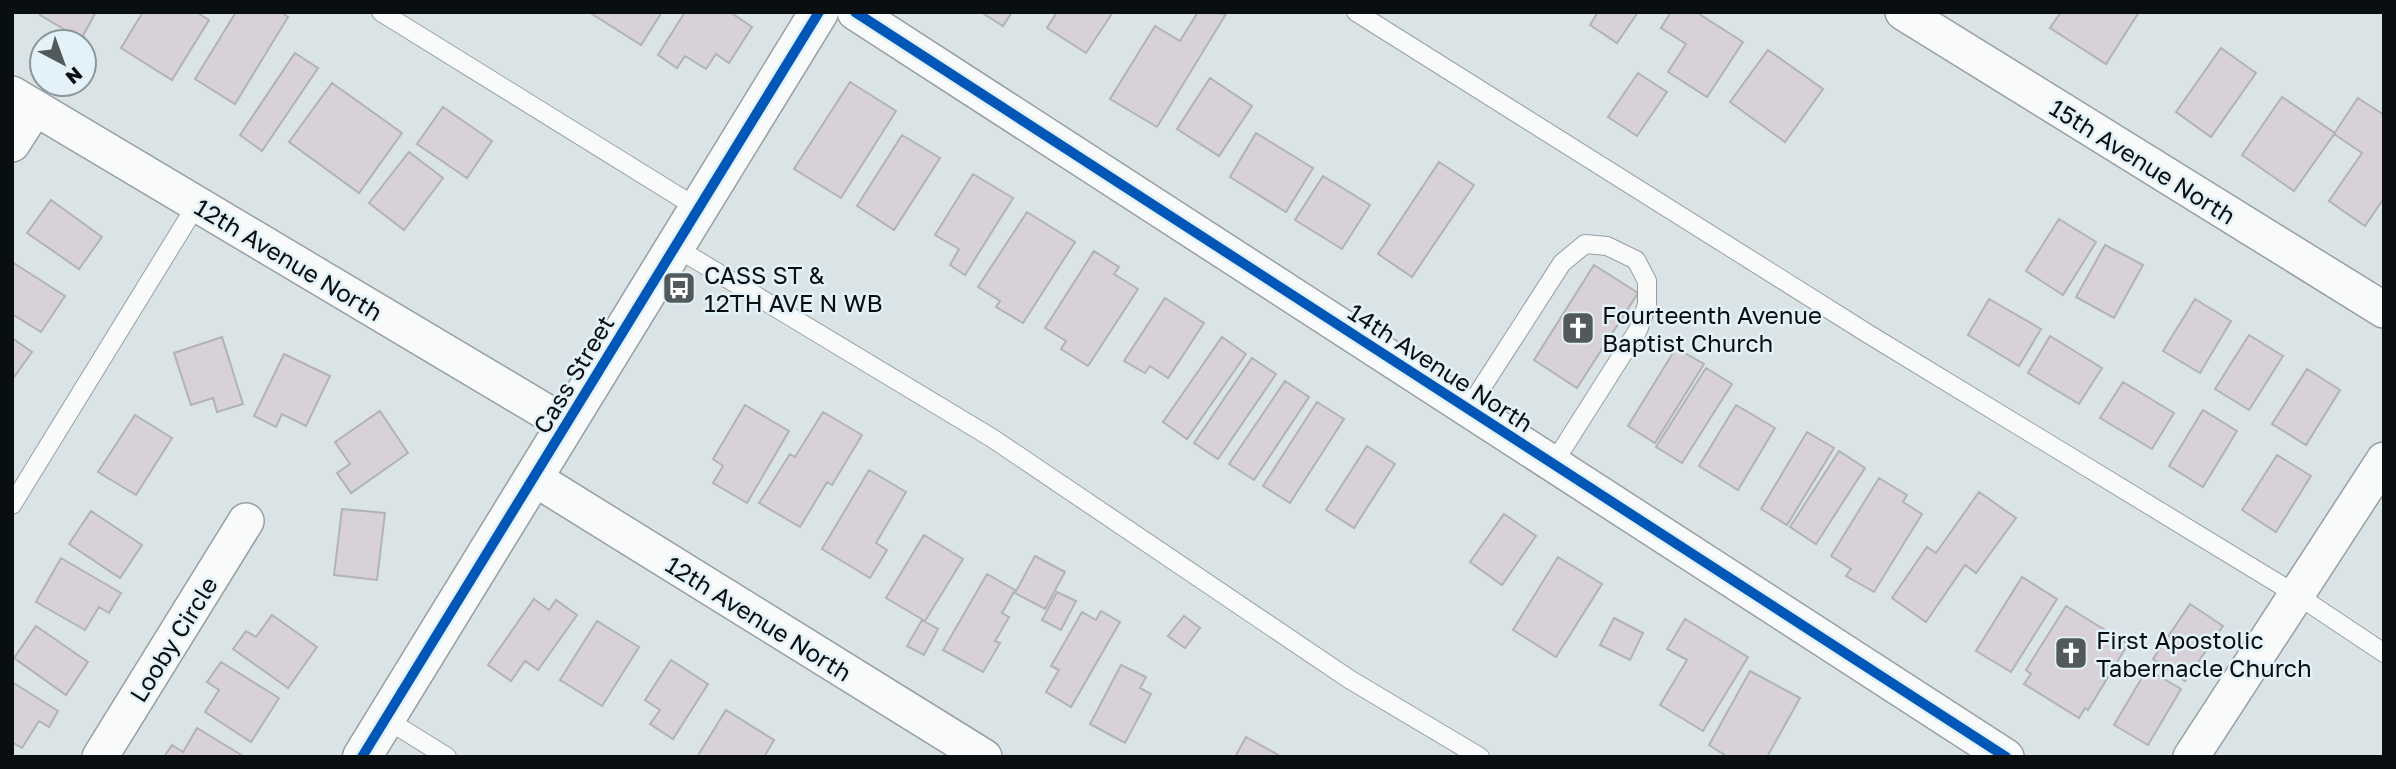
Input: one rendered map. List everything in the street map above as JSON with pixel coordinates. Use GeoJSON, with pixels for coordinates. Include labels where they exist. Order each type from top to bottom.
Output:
{"type":"FeatureCollection","features":[{"type":"Feature","properties":{"kind":"street","name":"Cass Street"},"geometry":{"type":"LineString","coordinates":[[362,757],[819,12]]}},
{"type":"Feature","properties":{"kind":"street","name":"14th Avenue North"},"geometry":{"type":"LineString","coordinates":[[855,12],[2006,757]]}},
{"type":"Feature","properties":{"kind":"street","name":"15th Avenue North"},"geometry":{"type":"LineString","coordinates":[[1903,12],[2384,310]]}},
{"type":"Feature","properties":{"kind":"street"},"geometry":{"type":"LineString","coordinates":[[12,144],[24,101]]}},
{"type":"Feature","properties":{"kind":"street","name":"12th Avenue North"},"geometry":{"type":"LineString","coordinates":[[24,101],[566,424]]}},
{"type":"Feature","properties":{"kind":"street"},"geometry":{"type":"LineString","coordinates":[[2191,757],[2384,460]]}},
{"type":"Feature","properties":{"kind":"street","name":"12th Avenue North"},"geometry":{"type":"LineString","coordinates":[[534,478],[984,757]]}},
{"type":"Feature","properties":{"kind":"street","name":"Looby Circle"},"geometry":{"type":"LineString","coordinates":[[100,757],[246,521]]}},
{"type":"Feature","properties":{"kind":"lane"},"geometry":{"type":"LineString","coordinates":[[381,12],[699,209]]}},
{"type":"Feature","properties":{"kind":"lane"},"geometry":{"type":"LineString","coordinates":[[1356,12],[1870,335],[2297,595],[2384,653]]}},
{"type":"Feature","properties":{"kind":"lane"},"geometry":{"type":"LineString","coordinates":[[12,505],[197,204]]}},
{"type":"Feature","properties":{"kind":"lane"},"geometry":{"type":"LineString","coordinates":[[1468,409],[1562,263],[1585,244],[1607,246],[1636,260],[1647,281],[1647,305],[1638,330],[1553,464]]}},
{"type":"Feature","properties":{"kind":"lane"},"geometry":{"type":"LineString","coordinates":[[675,247],[992,438],[1175,559],[1349,679],[1480,757]]}},
{"type":"Feature","properties":{"kind":"lane"},"geometry":{"type":"LineString","coordinates":[[386,719],[447,757]]}},
{"type":"Feature","properties":{"kind":"building"},"geometry":{"type":"Polygon","coordinates":[[[41,12],[96,12],[87,28],[62,28],[40,15],[41,12]]]}},
{"type":"Feature","properties":{"kind":"building"},"geometry":{"type":"Polygon","coordinates":[[[143,12],[196,12],[209,20],[172,80],[121,48],[143,12]]]}},
{"type":"Feature","properties":{"kind":"building"},"geometry":{"type":"Polygon","coordinates":[[[236,12],[281,12],[288,17],[235,104],[195,79],[236,12]]]}},
{"type":"Feature","properties":{"kind":"building"},"geometry":{"type":"Polygon","coordinates":[[[589,12],[662,12],[641,45],[589,12]]]}},
{"type":"Feature","properties":{"kind":"building"},"geometry":{"type":"Polygon","coordinates":[[[685,12],[730,12],[752,27],[729,63],[716,54],[706,69],[685,56],[677,68],[658,55],[685,12]]]}},
{"type":"Feature","properties":{"kind":"building"},"geometry":{"type":"Polygon","coordinates":[[[981,12],[1012,12],[1003,26],[981,12]]]}},
{"type":"Feature","properties":{"kind":"building"},"geometry":{"type":"Polygon","coordinates":[[[1057,12],[1113,12],[1086,53],[1047,28],[1057,12]]]}},
{"type":"Feature","properties":{"kind":"building"},"geometry":{"type":"Polygon","coordinates":[[[1198,12],[1226,14],[1157,127],[1110,99],[1155,26],[1180,41],[1198,12]]]}},
{"type":"Feature","properties":{"kind":"building"},"geometry":{"type":"Polygon","coordinates":[[[1598,12],[1638,12],[1617,43],[1590,25],[1598,12]]]}},
{"type":"Feature","properties":{"kind":"building"},"geometry":{"type":"Polygon","coordinates":[[[1671,12],[1696,12],[1743,42],[1707,97],[1668,72],[1686,44],[1661,28],[1671,12]]]}},
{"type":"Feature","properties":{"kind":"building"},"geometry":{"type":"Polygon","coordinates":[[[2061,12],[2139,12],[2106,64],[2050,28],[2061,12]]]}},
{"type":"Feature","properties":{"kind":"building"},"geometry":{"type":"Polygon","coordinates":[[[2221,48],[2256,73],[2211,137],[2176,112],[2221,48]]]}},
{"type":"Feature","properties":{"kind":"building"},"geometry":{"type":"Polygon","coordinates":[[[1768,50],[1823,89],[1785,142],[1730,102],[1768,50]]]}},
{"type":"Feature","properties":{"kind":"building"},"geometry":{"type":"Polygon","coordinates":[[[295,53],[318,68],[262,151],[240,135],[295,53]]]}},
{"type":"Feature","properties":{"kind":"building"},"geometry":{"type":"Polygon","coordinates":[[[1638,73],[1667,92],[1637,136],[1608,117],[1638,73]]]}},
{"type":"Feature","properties":{"kind":"building"},"geometry":{"type":"Polygon","coordinates":[[[1210,78],[1252,106],[1219,156],[1177,129],[1210,78]]]}},
{"type":"Feature","properties":{"kind":"building"},"geometry":{"type":"Polygon","coordinates":[[[850,82],[896,111],[841,198],[794,169],[850,82]]]}},
{"type":"Feature","properties":{"kind":"building"},"geometry":{"type":"Polygon","coordinates":[[[332,83],[402,133],[359,193],[289,142],[332,83]]]}},
{"type":"Feature","properties":{"kind":"building"},"geometry":{"type":"Polygon","coordinates":[[[2282,97],[2335,133],[2294,191],[2242,155],[2282,97]]]}},
{"type":"Feature","properties":{"kind":"building"},"geometry":{"type":"Polygon","coordinates":[[[2358,98],[2384,115],[2384,198],[2365,226],[2329,201],[2362,153],[2334,134],[2358,98]]]}},
{"type":"Feature","properties":{"kind":"building"},"geometry":{"type":"Polygon","coordinates":[[[443,107],[492,141],[467,178],[417,144],[443,107]]]}},
{"type":"Feature","properties":{"kind":"building"},"geometry":{"type":"Polygon","coordinates":[[[1256,133],[1313,168],[1286,212],[1230,177],[1256,133]]]}},
{"type":"Feature","properties":{"kind":"building"},"geometry":{"type":"Polygon","coordinates":[[[902,135],[940,158],[894,230],[857,206],[902,135]]]}},
{"type":"Feature","properties":{"kind":"building"},"geometry":{"type":"Polygon","coordinates":[[[409,152],[443,178],[404,230],[369,203],[409,152]]]}},
{"type":"Feature","properties":{"kind":"building"},"geometry":{"type":"Polygon","coordinates":[[[1439,162],[1474,185],[1412,277],[1378,254],[1439,162]]]}},
{"type":"Feature","properties":{"kind":"building"},"geometry":{"type":"Polygon","coordinates":[[[973,174],[1013,198],[965,275],[950,265],[959,249],[935,235],[973,174]]]}},
{"type":"Feature","properties":{"kind":"building"},"geometry":{"type":"Polygon","coordinates":[[[1323,176],[1370,205],[1342,249],[1295,220],[1323,176]]]}},
{"type":"Feature","properties":{"kind":"building"},"geometry":{"type":"Polygon","coordinates":[[[51,200],[102,237],[79,269],[27,233],[51,200]]]}},
{"type":"Feature","properties":{"kind":"building"},"geometry":{"type":"Polygon","coordinates":[[[1027,212],[1075,242],[1023,323],[996,307],[1000,301],[978,287],[1027,212]]]}},
{"type":"Feature","properties":{"kind":"building"},"geometry":{"type":"Polygon","coordinates":[[[2059,219],[2096,242],[2063,295],[2026,271],[2059,219]]]}},
{"type":"Feature","properties":{"kind":"building"},"geometry":{"type":"Polygon","coordinates":[[[2105,245],[2143,265],[2114,318],[2076,297],[2105,245]]]}},
{"type":"Feature","properties":{"kind":"building"},"geometry":{"type":"Polygon","coordinates":[[[1094,251],[1119,267],[1114,274],[1138,289],[1088,366],[1061,349],[1066,341],[1045,328],[1094,251]]]}},
{"type":"Feature","properties":{"kind":"building"},"geometry":{"type":"Polygon","coordinates":[[[12,262],[65,296],[41,332],[12,314],[12,262]]]}},
{"type":"Feature","properties":{"kind":"building"},"geometry":{"type":"Polygon","coordinates":[[[1594,265],[1638,293],[1577,388],[1534,360],[1594,265]]]}},
{"type":"Feature","properties":{"kind":"building"},"geometry":{"type":"Polygon","coordinates":[[[1165,298],[1204,323],[1168,378],[1150,366],[1145,373],[1124,361],[1165,298]]]}},
{"type":"Feature","properties":{"kind":"building"},"geometry":{"type":"Polygon","coordinates":[[[1989,299],[2041,329],[2019,366],[1968,335],[1989,299]]]}},
{"type":"Feature","properties":{"kind":"building"},"geometry":{"type":"Polygon","coordinates":[[[2195,299],[2231,321],[2200,373],[2163,351],[2195,299]]]}},
{"type":"Feature","properties":{"kind":"building"},"geometry":{"type":"Polygon","coordinates":[[[2249,335],[2283,356],[2249,410],[2215,389],[2249,335]]]}},
{"type":"Feature","properties":{"kind":"building"},"geometry":{"type":"Polygon","coordinates":[[[2050,336],[2102,368],[2079,404],[2028,373],[2050,336]]]}},
{"type":"Feature","properties":{"kind":"building"},"geometry":{"type":"Polygon","coordinates":[[[222,337],[243,404],[217,412],[213,398],[191,405],[174,353],[222,337]]]}},
{"type":"Feature","properties":{"kind":"building"},"geometry":{"type":"Polygon","coordinates":[[[1222,337],[1246,354],[1187,439],[1163,422],[1222,337]]]}},
{"type":"Feature","properties":{"kind":"building"},"geometry":{"type":"Polygon","coordinates":[[[12,338],[32,352],[12,380],[12,338]]]}},
{"type":"Feature","properties":{"kind":"building"},"geometry":{"type":"Polygon","coordinates":[[[1676,348],[1704,364],[1655,443],[1628,426],[1676,348]]]}},
{"type":"Feature","properties":{"kind":"building"},"geometry":{"type":"Polygon","coordinates":[[[284,354],[330,376],[306,426],[282,414],[276,427],[254,416],[284,354]]]}},
{"type":"Feature","properties":{"kind":"building"},"geometry":{"type":"Polygon","coordinates":[[[1252,358],[1276,374],[1218,459],[1194,443],[1252,358]]]}},
{"type":"Feature","properties":{"kind":"building"},"geometry":{"type":"Polygon","coordinates":[[[1706,368],[1732,384],[1682,463],[1656,447],[1706,368]]]}},
{"type":"Feature","properties":{"kind":"building"},"geometry":{"type":"Polygon","coordinates":[[[2307,369],[2340,390],[2306,445],[2272,424],[2307,369]]]}},
{"type":"Feature","properties":{"kind":"building"},"geometry":{"type":"Polygon","coordinates":[[[1285,381],[1309,397],[1254,480],[1229,464],[1285,381]]]}},
{"type":"Feature","properties":{"kind":"building"},"geometry":{"type":"Polygon","coordinates":[[[2123,382],[2174,413],[2152,449],[2100,418],[2123,382]]]}},
{"type":"Feature","properties":{"kind":"building"},"geometry":{"type":"Polygon","coordinates":[[[1317,402],[1344,419],[1290,503],[1263,486],[1317,402]]]}},
{"type":"Feature","properties":{"kind":"building"},"geometry":{"type":"Polygon","coordinates":[[[745,405],[789,431],[747,503],[713,483],[723,466],[713,459],[745,405]]]}},
{"type":"Feature","properties":{"kind":"building"},"geometry":{"type":"Polygon","coordinates":[[[1736,405],[1775,428],[1738,490],[1699,466],[1736,405]]]}},
{"type":"Feature","properties":{"kind":"building"},"geometry":{"type":"Polygon","coordinates":[[[2203,410],[2237,431],[2203,487],[2169,466],[2203,410]]]}},
{"type":"Feature","properties":{"kind":"building"},"geometry":{"type":"Polygon","coordinates":[[[380,411],[408,453],[351,493],[337,473],[350,464],[335,442],[380,411]]]}},
{"type":"Feature","properties":{"kind":"building"},"geometry":{"type":"Polygon","coordinates":[[[823,412],[862,435],[832,485],[827,482],[800,527],[759,503],[790,454],[795,457],[823,412]]]}},
{"type":"Feature","properties":{"kind":"building"},"geometry":{"type":"Polygon","coordinates":[[[135,415],[172,438],[136,495],[98,472],[135,415]]]}},
{"type":"Feature","properties":{"kind":"building"},"geometry":{"type":"Polygon","coordinates":[[[1807,432],[1834,448],[1787,525],[1761,509],[1807,432]]]}},
{"type":"Feature","properties":{"kind":"building"},"geometry":{"type":"Polygon","coordinates":[[[1367,446],[1395,464],[1354,528],[1326,510],[1367,446]]]}},
{"type":"Feature","properties":{"kind":"building"},"geometry":{"type":"Polygon","coordinates":[[[1839,451],[1865,468],[1816,544],[1790,527],[1839,451]]]}},
{"type":"Feature","properties":{"kind":"building"},"geometry":{"type":"Polygon","coordinates":[[[2277,455],[2311,476],[2276,532],[2242,510],[2277,455]]]}},
{"type":"Feature","properties":{"kind":"building"},"geometry":{"type":"Polygon","coordinates":[[[869,470],[906,492],[876,543],[887,550],[870,578],[822,549],[869,470]]]}},
{"type":"Feature","properties":{"kind":"building"},"geometry":{"type":"Polygon","coordinates":[[[1879,478],[1907,495],[1903,502],[1922,514],[1874,592],[1846,576],[1851,569],[1831,556],[1879,478]]]}},
{"type":"Feature","properties":{"kind":"building"},"geometry":{"type":"Polygon","coordinates":[[[1979,492],[2016,518],[1976,573],[1965,565],[1926,622],[1892,598],[1927,547],[1936,553],[1979,492]]]}},
{"type":"Feature","properties":{"kind":"building"},"geometry":{"type":"Polygon","coordinates":[[[342,509],[385,513],[377,580],[334,575],[342,509]]]}},
{"type":"Feature","properties":{"kind":"building"},"geometry":{"type":"Polygon","coordinates":[[[91,511],[142,545],[120,578],[69,544],[91,511]]]}},
{"type":"Feature","properties":{"kind":"building"},"geometry":{"type":"Polygon","coordinates":[[[1504,514],[1536,536],[1502,585],[1470,562],[1504,514]]]}},
{"type":"Feature","properties":{"kind":"building"},"geometry":{"type":"Polygon","coordinates":[[[924,535],[963,559],[925,621],[886,598],[924,535]]]}},
{"type":"Feature","properties":{"kind":"building"},"geometry":{"type":"Polygon","coordinates":[[[1035,556],[1065,572],[1045,609],[1015,593],[1035,556]]]}},
{"type":"Feature","properties":{"kind":"building"},"geometry":{"type":"Polygon","coordinates":[[[1558,557],[1602,584],[1556,657],[1513,630],[1558,557]]]}},
{"type":"Feature","properties":{"kind":"building"},"geometry":{"type":"Polygon","coordinates":[[[61,558],[121,593],[109,613],[99,607],[85,630],[36,602],[61,558]]]}},
{"type":"Feature","properties":{"kind":"building"},"geometry":{"type":"Polygon","coordinates":[[[987,574],[1015,590],[1002,613],[1009,617],[995,641],[1000,643],[983,672],[943,650],[987,574]]]}},
{"type":"Feature","properties":{"kind":"building"},"geometry":{"type":"Polygon","coordinates":[[[2022,577],[2057,599],[2011,672],[1976,651],[2022,577]]]}},
{"type":"Feature","properties":{"kind":"building"},"geometry":{"type":"Polygon","coordinates":[[[1057,592],[1076,601],[1061,630],[1042,620],[1057,592]]]}},
{"type":"Feature","properties":{"kind":"building"},"geometry":{"type":"Polygon","coordinates":[[[534,599],[549,610],[556,600],[577,615],[538,670],[525,661],[511,681],[488,665],[534,599]]]}},
{"type":"Feature","properties":{"kind":"building"},"geometry":{"type":"Polygon","coordinates":[[[2190,604],[2223,626],[2185,681],[2153,659],[2190,604]]]}},
{"type":"Feature","properties":{"kind":"building"},"geometry":{"type":"Polygon","coordinates":[[[2066,606],[2128,644],[2088,710],[2085,708],[2079,718],[2024,684],[2031,674],[2026,670],[2066,606]]]}},
{"type":"Feature","properties":{"kind":"building"},"geometry":{"type":"Polygon","coordinates":[[[1101,611],[1120,622],[1071,707],[1046,692],[1059,670],[1051,666],[1082,612],[1096,620],[1101,611]]]}},
{"type":"Feature","properties":{"kind":"building"},"geometry":{"type":"Polygon","coordinates":[[[272,615],[317,647],[288,688],[233,649],[246,631],[256,637],[272,615]]]}},
{"type":"Feature","properties":{"kind":"building"},"geometry":{"type":"Polygon","coordinates":[[[1184,616],[1200,628],[1185,648],[1168,636],[1184,616]]]}},
{"type":"Feature","properties":{"kind":"building"},"geometry":{"type":"Polygon","coordinates":[[[1614,618],[1643,633],[1630,660],[1600,645],[1614,618]]]}},
{"type":"Feature","properties":{"kind":"building"},"geometry":{"type":"Polygon","coordinates":[[[1685,619],[1748,657],[1703,731],[1660,705],[1687,660],[1667,649],[1685,619]]]}},
{"type":"Feature","properties":{"kind":"building"},"geometry":{"type":"Polygon","coordinates":[[[922,620],[938,629],[924,655],[907,646],[922,620]]]}},
{"type":"Feature","properties":{"kind":"building"},"geometry":{"type":"Polygon","coordinates":[[[597,621],[639,647],[602,706],[560,680],[597,621]]]}},
{"type":"Feature","properties":{"kind":"building"},"geometry":{"type":"Polygon","coordinates":[[[36,626],[88,662],[66,695],[14,658],[36,626]]]}},
{"type":"Feature","properties":{"kind":"building"},"geometry":{"type":"Polygon","coordinates":[[[671,660],[708,684],[673,739],[650,724],[660,710],[645,700],[671,660]]]}},
{"type":"Feature","properties":{"kind":"building"},"geometry":{"type":"Polygon","coordinates":[[[221,662],[279,698],[251,742],[205,712],[219,690],[207,682],[221,662]]]}},
{"type":"Feature","properties":{"kind":"building"},"geometry":{"type":"Polygon","coordinates":[[[1121,665],[1146,677],[1140,688],[1151,694],[1125,743],[1090,724],[1121,665]]]}},
{"type":"Feature","properties":{"kind":"building"},"geometry":{"type":"Polygon","coordinates":[[[2147,669],[2181,689],[2148,745],[2114,725],[2147,669]]]}},
{"type":"Feature","properties":{"kind":"building"},"geometry":{"type":"Polygon","coordinates":[[[1750,671],[1800,698],[1767,757],[1728,757],[1709,745],[1750,671]]]}},
{"type":"Feature","properties":{"kind":"building"},"geometry":{"type":"Polygon","coordinates":[[[12,682],[58,711],[49,727],[39,721],[22,748],[12,742],[12,682]]]}},
{"type":"Feature","properties":{"kind":"building"},"geometry":{"type":"Polygon","coordinates":[[[726,710],[774,740],[764,757],[697,757],[726,710]]]}},
{"type":"Feature","properties":{"kind":"building"},"geometry":{"type":"Polygon","coordinates":[[[197,728],[243,757],[164,757],[172,745],[183,752],[197,728]]]}},
{"type":"Feature","properties":{"kind":"building"},"geometry":{"type":"Polygon","coordinates":[[[1246,737],[1282,757],[1235,757],[1246,737]]]}},
{"type":"Feature","properties":{"kind":"cycle path"},"geometry":{"type":"LineString","coordinates":[[362,757],[819,12]]}},
{"type":"Feature","properties":{"kind":"cycle path"},"geometry":{"type":"LineString","coordinates":[[855,12],[2006,757]]}},
{"type":"Feature","properties":{"kind":"place","name":"CASS ST & 12TH AVE N WB"},"geometry":{"type":"Point","coordinates":[679,288]}},
{"type":"Feature","properties":{"kind":"place","name":"Fourteenth Avenue Baptist Church"},"geometry":{"type":"Point","coordinates":[1578,328]}},
{"type":"Feature","properties":{"kind":"place","name":"First Apostolic Tabernacle Church"},"geometry":{"type":"Point","coordinates":[2071,653]}}]}
